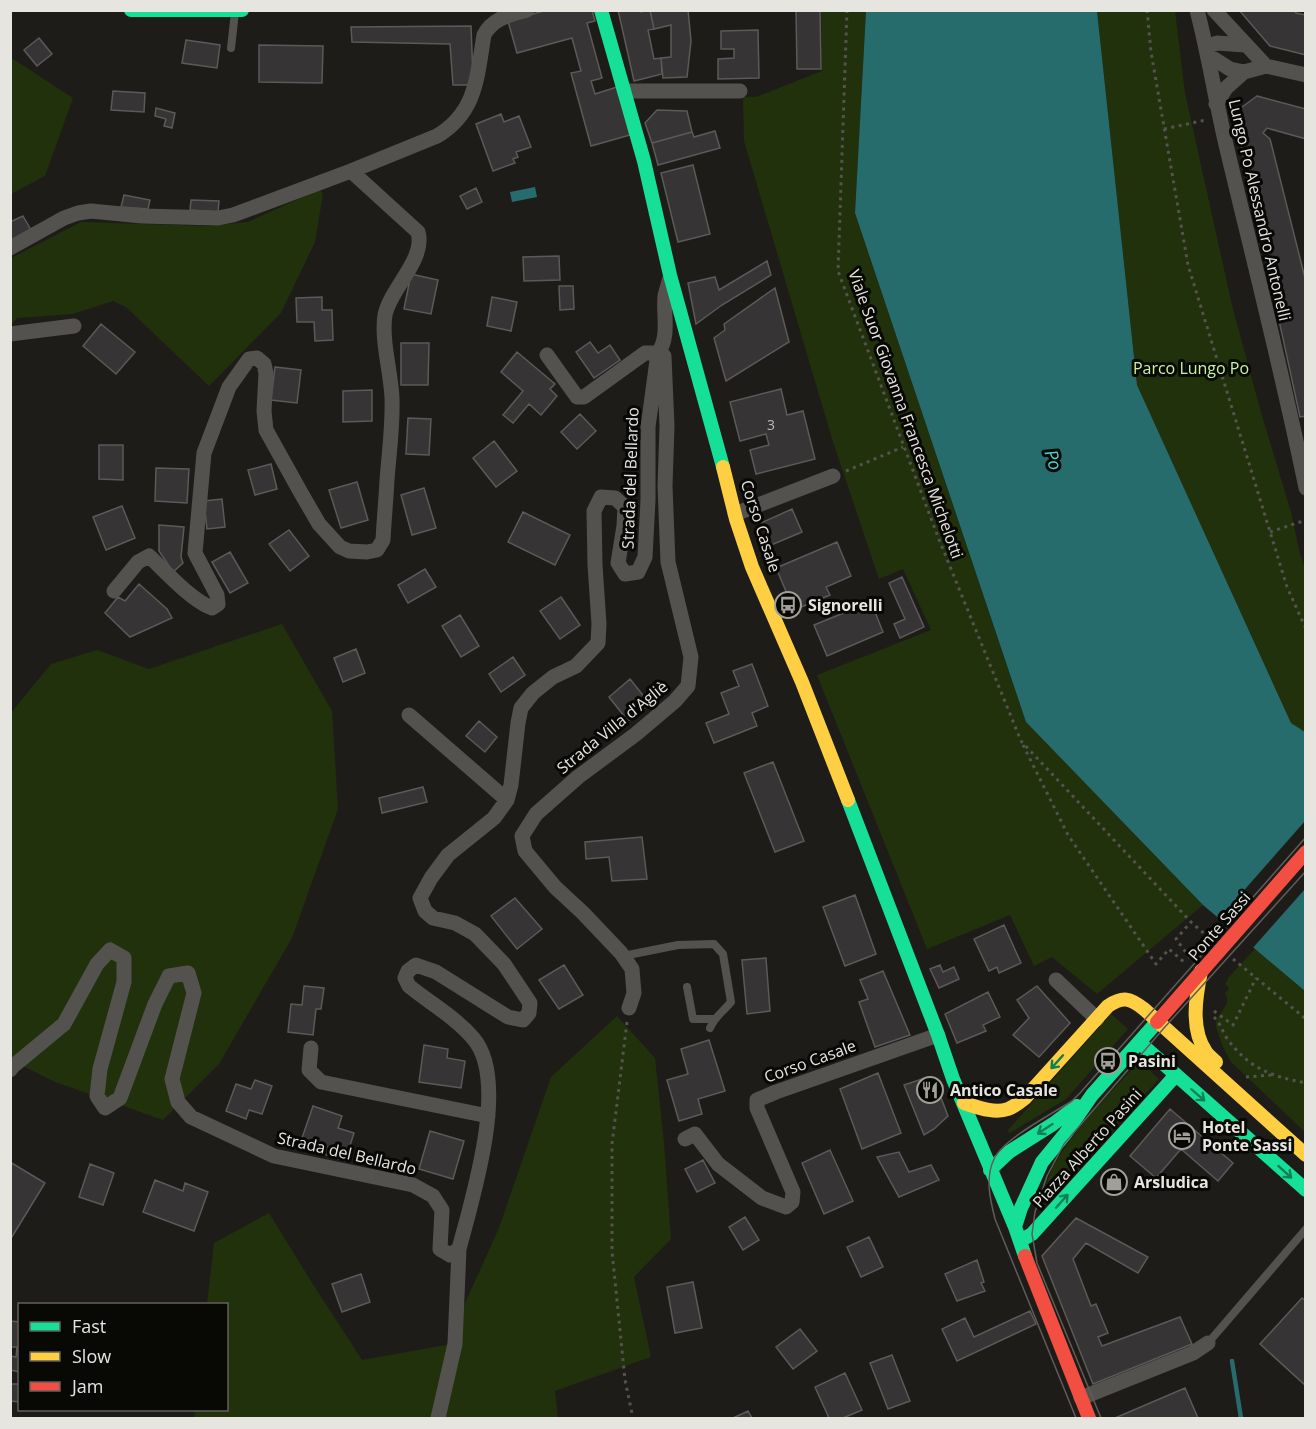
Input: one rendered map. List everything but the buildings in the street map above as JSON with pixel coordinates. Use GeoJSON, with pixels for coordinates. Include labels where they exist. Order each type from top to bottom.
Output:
{"type":"FeatureCollection","features":[{"type":"Feature","properties":{"kind":"main road"},"geometry":{"type":"LineString","coordinates":[[131,10],[242,10]]}},
{"type":"Feature","properties":{"kind":"main road","name":"Corso Casale"},"geometry":{"type":"LineString","coordinates":[[601,10],[644,161],[670,275],[735,514],[752,563],[801,680],[938,1035],[953,1079],[1017,1234],[1089,1419]]}},
{"type":"Feature","properties":{"kind":"main road","name":"Ponte Sassi"},"geometry":{"type":"LineString","coordinates":[[1139,1042],[1305,852]]}},
{"type":"Feature","properties":{"kind":"main road"},"geometry":{"type":"LineString","coordinates":[[1203,969],[1197,993],[1197,1028],[1205,1051],[1253,1097],[1280,1132]]}},
{"type":"Feature","properties":{"kind":"main road"},"geometry":{"type":"LineString","coordinates":[[964,1103],[985,1109],[1010,1108],[1025,1098],[1108,1006],[1116,1000],[1125,998],[1134,1001],[1305,1155]]}},
{"type":"Feature","properties":{"kind":"main road"},"geometry":{"type":"LineString","coordinates":[[1139,1042],[1305,1190]]}},
{"type":"Feature","properties":{"kind":"main road","name":"Piazza Alberto Pasini"},"geometry":{"type":"LineString","coordinates":[[1139,1042],[1092,1095],[1042,1162],[1021,1208],[1017,1234],[1032,1234],[1176,1075]]}},
{"type":"Feature","properties":{"kind":"main road","name":"Piazza Alberto Pasini"},"geometry":{"type":"LineString","coordinates":[[990,1170],[1009,1152],[1053,1124],[1092,1095]]}},
{"type":"Feature","properties":{"kind":"main road","name":"Piazza Alberto Pasini"},"geometry":{"type":"LineString","coordinates":[[990,1170],[1027,1160],[1051,1150]]}},
{"type":"Feature","properties":{"kind":"street"},"geometry":{"type":"LineString","coordinates":[[10,248],[64,218],[91,211],[142,216],[218,218],[233,215],[436,136],[458,120],[466,108],[475,88],[484,35],[488,27],[497,20],[527,10]]}},
{"type":"Feature","properties":{"kind":"street","name":"Lungo Po Alessandro Antonelli"},"geometry":{"type":"LineString","coordinates":[[1197,10],[1218,110],[1299,427],[1305,488]]}},
{"type":"Feature","properties":{"kind":"street"},"geometry":{"type":"LineString","coordinates":[[1214,10],[1266,66]]}},
{"type":"Feature","properties":{"kind":"street"},"geometry":{"type":"LineString","coordinates":[[1244,72],[1230,69],[1207,51],[1217,43],[1245,45]]}},
{"type":"Feature","properties":{"kind":"street"},"geometry":{"type":"LineString","coordinates":[[1218,110],[1226,88],[1244,72],[1266,66],[1305,75]]}},
{"type":"Feature","properties":{"kind":"street"},"geometry":{"type":"LineString","coordinates":[[624,91],[740,91]]}},
{"type":"Feature","properties":{"kind":"street"},"geometry":{"type":"LineString","coordinates":[[114,591],[138,561],[149,556],[204,605],[212,608],[218,604],[217,596],[195,553],[204,453],[230,387],[249,359],[257,358],[264,364],[266,430],[319,524],[340,547],[349,551],[376,550],[382,540],[392,434],[392,396],[384,330],[385,318],[387,305],[414,259],[420,239],[418,232],[351,171]]}},
{"type":"Feature","properties":{"kind":"street","name":"Strada del Bellardo"},"geometry":{"type":"LineString","coordinates":[[10,1070],[64,1024],[97,964],[110,950],[124,958],[124,982],[100,1069],[97,1096],[105,1108],[120,1098],[155,1004],[170,976],[188,974],[194,993],[172,1079],[177,1102],[191,1117],[274,1156],[413,1185],[433,1196],[442,1210],[440,1249],[450,1255],[459,1249],[483,1158],[488,1116],[488,1076],[484,1055],[475,1039],[452,1018],[409,986],[405,978],[408,971],[416,965],[436,972],[508,1017],[523,1020],[530,1013],[530,1003],[504,963],[475,934],[455,923],[433,918],[425,910],[420,898],[448,855],[494,818],[507,800],[521,708],[553,677],[576,666],[598,643],[594,511],[601,497],[615,498],[624,507],[624,526],[618,563],[625,573],[638,572],[645,557],[648,427],[665,329],[665,296],[670,275]]}},
{"type":"Feature","properties":{"kind":"street"},"geometry":{"type":"LineString","coordinates":[[10,334],[74,326]]}},
{"type":"Feature","properties":{"kind":"street"},"geometry":{"type":"LineString","coordinates":[[547,355],[577,397],[584,397],[645,353],[660,351]]}},
{"type":"Feature","properties":{"kind":"street","name":"Strada Villa d'Agliè"},"geometry":{"type":"LineString","coordinates":[[629,1008],[634,993],[632,969],[623,956],[555,887],[525,851],[522,836],[536,814],[578,777],[668,708],[688,686],[691,657],[668,562],[665,486],[667,426],[665,358],[660,351]]}},
{"type":"Feature","properties":{"kind":"street"},"geometry":{"type":"LineString","coordinates":[[735,514],[833,476]]}},
{"type":"Feature","properties":{"kind":"street"},"geometry":{"type":"LineString","coordinates":[[409,716],[507,800]]}},
{"type":"Feature","properties":{"kind":"street"},"geometry":{"type":"LineString","coordinates":[[1056,980],[1097,1019]]}},
{"type":"Feature","properties":{"kind":"street","name":"Corso Casale"},"geometry":{"type":"LineString","coordinates":[[685,1139],[695,1134],[718,1164],[762,1198],[786,1207],[792,1202],[793,1192],[757,1101],[776,1092],[938,1035]]}},
{"type":"Feature","properties":{"kind":"street"},"geometry":{"type":"LineString","coordinates":[[311,1048],[309,1070],[321,1082],[488,1116]]}},
{"type":"Feature","properties":{"kind":"street"},"geometry":{"type":"LineString","coordinates":[[438,1419],[455,1344],[459,1249]]}},
{"type":"Feature","properties":{"kind":"street"},"geometry":{"type":"LineString","coordinates":[[1081,1398],[1193,1353],[1208,1343]]}},
{"type":"Feature","properties":{"kind":"lane"},"geometry":{"type":"LineString","coordinates":[[231,48],[235,11]]}},
{"type":"Feature","properties":{"kind":"lane"},"geometry":{"type":"LineString","coordinates":[[623,956],[678,945],[714,944],[723,954],[731,1002],[713,1019],[710,1028]]}},
{"type":"Feature","properties":{"kind":"lane"},"geometry":{"type":"LineString","coordinates":[[687,987],[693,1019],[713,1019]]}},
{"type":"Feature","properties":{"kind":"lane"},"geometry":{"type":"LineString","coordinates":[[1208,1343],[1305,1229]]}},
{"type":"Feature","properties":{"kind":"path","name":"Viale Suor Giovanna Francesca Michelotti"},"geometry":{"type":"LineString","coordinates":[[847,10],[838,271],[938,537],[1021,741],[1068,835],[1156,964],[1169,950],[1185,963]]}},
{"type":"Feature","properties":{"kind":"path"},"geometry":{"type":"LineString","coordinates":[[1147,10],[1151,52],[1188,265],[1287,587],[1305,629]]}},
{"type":"Feature","properties":{"kind":"path"},"geometry":{"type":"LineString","coordinates":[[1164,129],[1218,110]]}},
{"type":"Feature","properties":{"kind":"path"},"geometry":{"type":"LineString","coordinates":[[833,476],[904,446]]}},
{"type":"Feature","properties":{"kind":"path"},"geometry":{"type":"LineString","coordinates":[[1270,532],[1305,520]]}},
{"type":"Feature","properties":{"kind":"path","name":"Viale Suor Giovanna Francesca Michelotti"},"geometry":{"type":"LineString","coordinates":[[1021,741],[1191,922],[1176,939],[1190,958]]}},
{"type":"Feature","properties":{"kind":"path"},"geometry":{"type":"LineString","coordinates":[[1209,1007],[1233,1025],[1256,978],[1305,1019]]}},
{"type":"Feature","properties":{"kind":"path"},"geometry":{"type":"LineString","coordinates":[[629,1008],[612,1144],[612,1239],[625,1380],[633,1419]]}},
{"type":"Feature","properties":{"kind":"path"},"geometry":{"type":"LineString","coordinates":[[1208,1012],[1219,1022],[1226,1036],[1242,1056],[1258,1069],[1281,1078],[1305,1083]]}},
{"type":"Feature","properties":{"kind":"path"},"geometry":{"type":"LineString","coordinates":[[1243,1078],[1274,1075]]}},
{"type":"Feature","properties":{"kind":"green space"},"geometry":{"type":"Polygon","coordinates":[[[821,11],[866,11],[855,213],[1026,722],[1203,905],[1097,994],[1052,957],[1034,966],[1010,915],[927,949],[817,675],[931,630],[903,569],[879,579],[833,442],[744,141],[743,97],[756,97],[822,71],[821,11]]]}},
{"type":"Feature","properties":{"kind":"green space","name":"Parco Lungo Po"},"geometry":{"type":"Polygon","coordinates":[[[1097,11],[1175,11],[1185,93],[1232,305],[1305,569],[1305,732],[1291,723],[1137,385],[1097,11]]]}},
{"type":"Feature","properties":{"kind":"green space"},"geometry":{"type":"Polygon","coordinates":[[[10,57],[73,98],[45,176],[11,194],[10,57]]]}},
{"type":"Feature","properties":{"kind":"green space"},"geometry":{"type":"Polygon","coordinates":[[[320,189],[323,194],[315,242],[281,313],[209,386],[126,307],[113,301],[73,314],[17,318],[11,325],[11,258],[81,222],[208,226],[248,222],[320,189]]]}},
{"type":"Feature","properties":{"kind":"green space"},"geometry":{"type":"Polygon","coordinates":[[[282,624],[332,711],[338,809],[292,938],[219,1064],[163,1120],[55,1082],[11,1060],[10,714],[51,664],[97,650],[149,669],[282,624]]]}},
{"type":"Feature","properties":{"kind":"green space"},"geometry":{"type":"Polygon","coordinates":[[[1265,938],[1305,957],[1305,1132],[1231,1062],[1216,1027],[1216,1021],[1227,1003],[1225,993],[1229,989],[1225,984],[1227,979],[1265,938]]]}},
{"type":"Feature","properties":{"kind":"green space"},"geometry":{"type":"Polygon","coordinates":[[[1111,1014],[1128,1029],[1066,1099],[1010,1133],[1007,1131],[1111,1014]]]}},
{"type":"Feature","properties":{"kind":"green space"},"geometry":{"type":"Polygon","coordinates":[[[617,1016],[655,1058],[671,1239],[634,1277],[651,1357],[555,1391],[558,1418],[194,1418],[195,1411],[228,1411],[228,1303],[207,1303],[214,1243],[269,1213],[362,1360],[446,1345],[499,1228],[551,1077],[617,1016]]]}},
{"type":"Feature","properties":{"kind":"green space"},"geometry":{"type":"Polygon","coordinates":[[[1139,1061],[1159,1079],[1058,1190],[1045,1189],[1060,1155],[1072,1138],[1139,1061]]]}},
{"type":"Feature","properties":{"kind":"water","name":"Po"},"geometry":{"type":"Polygon","coordinates":[[[866,11],[1097,11],[1137,385],[1291,723],[1305,732],[1305,991],[1203,905],[1026,722],[855,213],[866,11]]]}},
{"type":"Feature","properties":{"kind":"water"},"geometry":{"type":"Polygon","coordinates":[[[535,187],[537,197],[512,202],[510,192],[535,187]]]}},
{"type":"Feature","properties":{"kind":"pier"},"geometry":{"type":"Polygon","coordinates":[[[1305,821],[1305,889],[1251,950],[1217,921],[1305,821]]]}},
{"type":"Feature","properties":{"kind":"waterway"},"geometry":{"type":"LineString","coordinates":[[1232,1361],[1241,1418]]}},
{"type":"Feature","properties":{"kind":"tram line"},"geometry":{"type":"LineString","coordinates":[[1076,1418],[995,1219],[990,1196],[991,1166],[999,1151],[1007,1143],[1072,1101],[1080,1093],[1306,837]]}},
{"type":"Feature","properties":{"kind":"tram line"},"geometry":{"type":"LineString","coordinates":[[1101,1418],[1037,1263],[1032,1234],[1035,1212],[1047,1176],[1064,1144],[1164,1028],[1306,871]]}},
{"type":"Feature","properties":{"kind":"traffic: fast"},"geometry":{"type":"LineString","coordinates":[[131,10],[242,10]]}},
{"type":"Feature","properties":{"kind":"traffic: fast"},"geometry":{"type":"LineString","coordinates":[[601,10],[644,161],[670,275],[723,467]]}},
{"type":"Feature","properties":{"kind":"traffic: fast"},"geometry":{"type":"LineString","coordinates":[[848,800],[953,1079],[1025,1256]]}},
{"type":"Feature","properties":{"kind":"traffic: fast"},"geometry":{"type":"LineString","coordinates":[[1015,1227],[1042,1162],[1092,1095],[1157,1022]]}},
{"type":"Feature","properties":{"kind":"traffic: fast"},"geometry":{"type":"LineString","coordinates":[[1139,1042],[1306,1190]]}},
{"type":"Feature","properties":{"kind":"traffic: fast"},"geometry":{"type":"LineString","coordinates":[[1020,1241],[1032,1234],[1176,1075]]}},
{"type":"Feature","properties":{"kind":"traffic: fast"},"geometry":{"type":"LineString","coordinates":[[990,1170],[1009,1152],[1077,1106]]}},
{"type":"Feature","properties":{"kind":"traffic: slow"},"geometry":{"type":"LineString","coordinates":[[723,467],[736,519],[752,567],[802,682],[848,800]]}},
{"type":"Feature","properties":{"kind":"traffic: slow"},"geometry":{"type":"LineString","coordinates":[[1201,971],[1196,1002],[1196,1023],[1201,1043],[1216,1062]]}},
{"type":"Feature","properties":{"kind":"traffic: slow"},"geometry":{"type":"LineString","coordinates":[[964,1103],[997,1111],[1015,1106],[1025,1098],[1108,1006],[1126,1000],[1135,1002],[1144,1009],[1306,1155]]}},
{"type":"Feature","properties":{"kind":"traffic: jam"},"geometry":{"type":"LineString","coordinates":[[1157,1022],[1306,852]]}},
{"type":"Feature","properties":{"kind":"traffic: jam"},"geometry":{"type":"LineString","coordinates":[[1025,1256],[1089,1418]]}},
{"type":"Feature","properties":{"kind":"place","name":"Signorelli"},"geometry":{"type":"Point","coordinates":[788,605]}},
{"type":"Feature","properties":{"kind":"place","name":"Pasini"},"geometry":{"type":"Point","coordinates":[1108,1061]}},
{"type":"Feature","properties":{"kind":"place","name":"Antico Casale"},"geometry":{"type":"Point","coordinates":[930,1090]}},
{"type":"Feature","properties":{"kind":"place","name":"Hotel Ponte Sassi"},"geometry":{"type":"Point","coordinates":[1182,1136]}},
{"type":"Feature","properties":{"kind":"place","name":"Arsludica"},"geometry":{"type":"Point","coordinates":[1114,1182]}}]}
